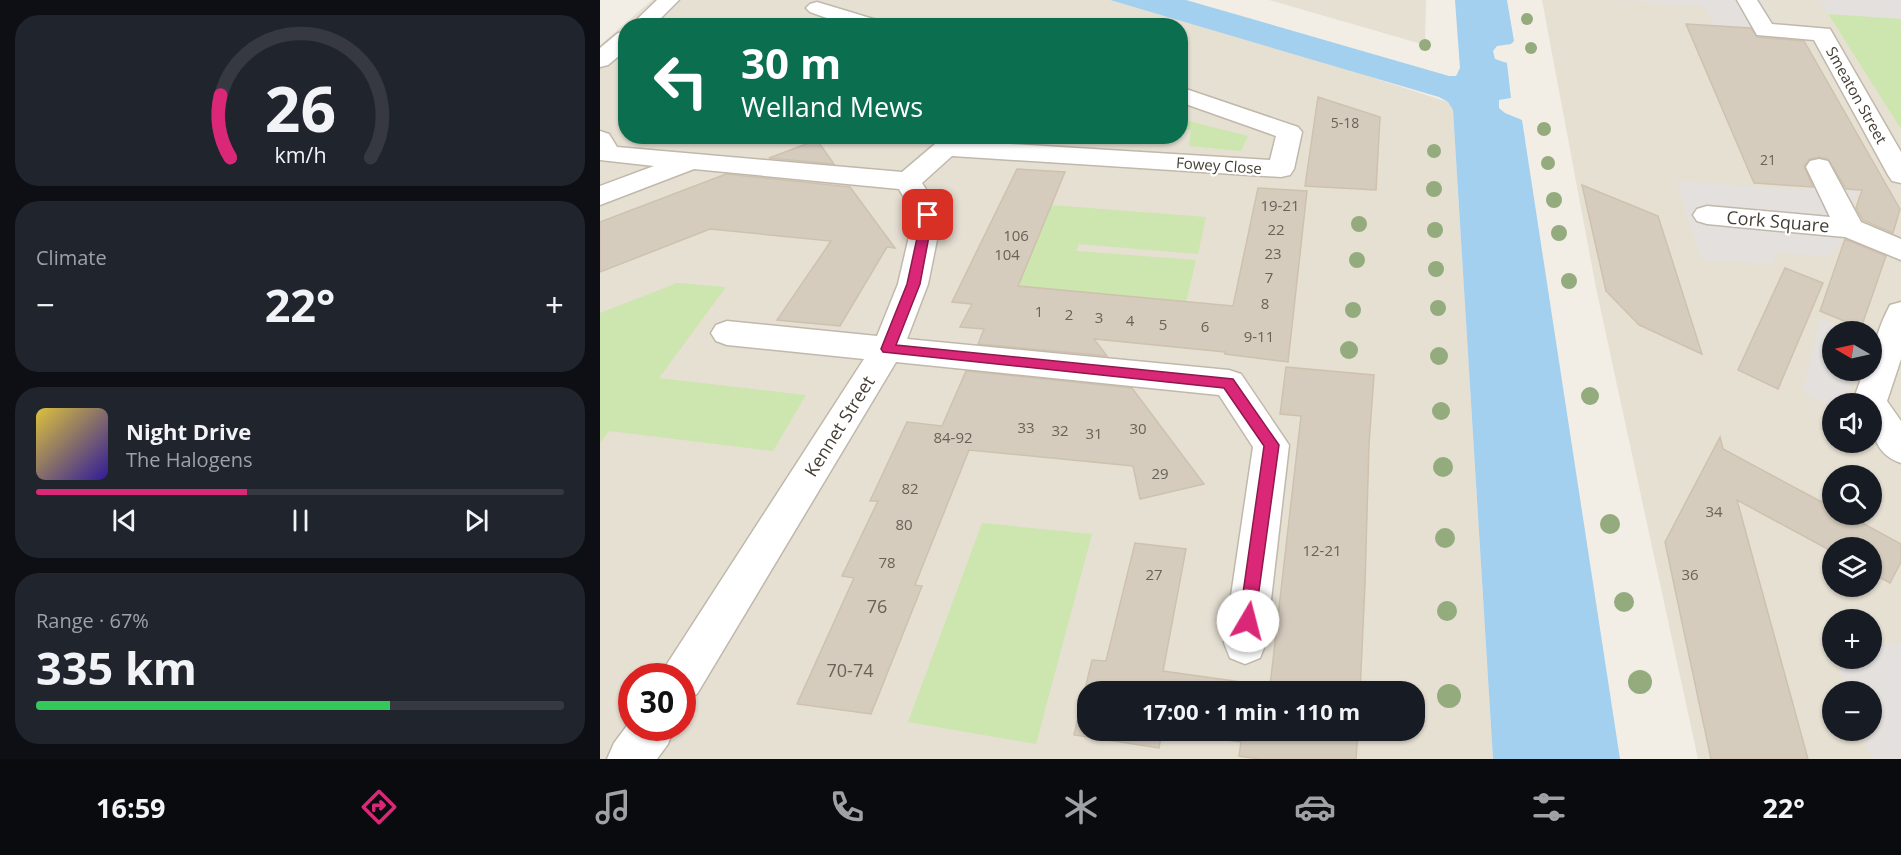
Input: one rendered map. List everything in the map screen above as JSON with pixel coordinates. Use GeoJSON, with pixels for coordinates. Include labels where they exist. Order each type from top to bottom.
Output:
{"type":"FeatureCollection","features":[{"type":"Feature","properties":{"kind":"street"},"geometry":{"type":"LineString","coordinates":[[649,18],[669,0]]}},
{"type":"Feature","properties":{"kind":"street","name":"Smeaton Street"},"geometry":{"type":"LineString","coordinates":[[1747,0],[1765,30],[1822,34],[1901,175]]}},
{"type":"Feature","properties":{"kind":"street"},"geometry":{"type":"LineString","coordinates":[[817,8],[848,18]]}},
{"type":"Feature","properties":{"kind":"street"},"geometry":{"type":"LineString","coordinates":[[600,60],[618,45]]}},
{"type":"Feature","properties":{"kind":"street","name":"Fowey Close"},"geometry":{"type":"LineString","coordinates":[[1016,144],[1117,147],[1281,169],[1289,132],[1188,97]]}},
{"type":"Feature","properties":{"kind":"street"},"geometry":{"type":"LineString","coordinates":[[600,139],[608,154],[908,181],[947,144]]}},
{"type":"Feature","properties":{"kind":"street"},"geometry":{"type":"LineString","coordinates":[[600,196],[692,161]]}},
{"type":"Feature","properties":{"kind":"street"},"geometry":{"type":"LineString","coordinates":[[1819,167],[1850,228],[1901,250]]}},
{"type":"Feature","properties":{"kind":"street","name":"Kennet Street"},"geometry":{"type":"LineString","coordinates":[[692,663],[887,349],[913,284],[928,215],[908,181]]}},
{"type":"Feature","properties":{"kind":"street","name":"Cork Square"},"geometry":{"type":"LineString","coordinates":[[1707,215],[1850,228]]}},
{"type":"Feature","properties":{"kind":"street"},"geometry":{"type":"LineString","coordinates":[[1877,393],[1893,363],[1901,313]]}},
{"type":"Feature","properties":{"kind":"street"},"geometry":{"type":"LineString","coordinates":[[727,333],[1228,383],[1271,445],[1245,643]]}},
{"type":"Feature","properties":{"kind":"street"},"geometry":{"type":"LineString","coordinates":[[1882,421],[1901,448]]}},
{"type":"Feature","properties":{"kind":"street"},"geometry":{"type":"LineString","coordinates":[[630,759],[643,741]]}},
{"type":"Feature","properties":{"kind":"shaded area"},"geometry":{"type":"Polygon","coordinates":[[[652,0],[1110,0],[1172,18],[631,18],[652,0]]]}},
{"type":"Feature","properties":{"kind":"shaded area"},"geometry":{"type":"Polygon","coordinates":[[[1269,0],[1426,0],[1425,45],[1269,0]]]}},
{"type":"Feature","properties":{"kind":"shaded area"},"geometry":{"type":"Polygon","coordinates":[[[1542,0],[1819,0],[1901,128],[1901,759],[1698,759],[1596,288],[1542,0]]]}},
{"type":"Feature","properties":{"kind":"shaded area"},"geometry":{"type":"Polygon","coordinates":[[[1618,0],[1762,0],[1785,43],[1721,38],[1705,7],[1618,0]]]}},
{"type":"Feature","properties":{"kind":"shaded area"},"geometry":{"type":"Polygon","coordinates":[[[1819,0],[1901,0],[1901,19],[1828,14],[1819,0]]]}},
{"type":"Feature","properties":{"kind":"shaded area"},"geometry":{"type":"Polygon","coordinates":[[[1188,23],[1346,69],[1448,102],[1453,110],[1493,759],[600,759],[600,45],[618,29],[618,144],[1188,144],[1188,23]]]}},
{"type":"Feature","properties":{"kind":"shaded area"},"geometry":{"type":"Polygon","coordinates":[[[1789,153],[1866,155],[1893,199],[1855,194],[1842,241],[1829,257],[1773,252],[1775,265],[1701,259],[1676,181],[1803,190],[1789,153]]]}},
{"type":"Feature","properties":{"kind":"shaded area"},"geometry":{"type":"Polygon","coordinates":[[[1820,318],[1827,321],[1822,321],[1822,381],[1851,381],[1848,393],[1822,393],[1822,402],[1803,393],[1820,318]]]}},
{"type":"Feature","properties":{"kind":"shaded area"},"geometry":{"type":"Polygon","coordinates":[[[1901,643],[1901,759],[1872,759],[1865,741],[1882,741],[1882,681],[1843,681],[1839,669],[1882,669],[1882,644],[1901,643]]]}},
{"type":"Feature","properties":{"kind":"green space"},"geometry":{"type":"Polygon","coordinates":[[[1819,0],[1901,0],[1901,129],[1828,14],[1819,0]]]}},
{"type":"Feature","properties":{"kind":"green space"},"geometry":{"type":"Polygon","coordinates":[[[1188,121],[1248,136],[1241,151],[1189,146],[1191,130],[1188,130],[1188,121]]]}},
{"type":"Feature","properties":{"kind":"green space"},"geometry":{"type":"Polygon","coordinates":[[[1051,205],[1206,217],[1198,254],[1079,244],[1076,251],[1196,260],[1186,302],[1016,286],[1051,205]]]}},
{"type":"Feature","properties":{"kind":"green space"},"geometry":{"type":"Polygon","coordinates":[[[677,283],[726,287],[659,378],[806,395],[773,451],[609,431],[600,443],[600,313],[677,283]]]}},
{"type":"Feature","properties":{"kind":"green space"},"geometry":{"type":"Polygon","coordinates":[[[982,523],[1092,534],[1036,744],[908,722],[982,523]]]}},
{"type":"Feature","properties":{"kind":"water"},"geometry":{"type":"Polygon","coordinates":[[[1110,0],[1186,0],[1449,76],[1456,76],[1460,68],[1455,0],[1507,0],[1514,41],[1511,44],[1497,46],[1493,51],[1495,59],[1507,63],[1511,98],[1499,100],[1499,108],[1522,120],[1620,759],[1493,759],[1453,110],[1448,102],[1439,97],[1188,23],[1188,18],[1171,18],[1110,0]]]}},
{"type":"Feature","properties":{"kind":"building"},"geometry":{"type":"Polygon","coordinates":[[[1686,24],[1751,28],[1757,37],[1804,41],[1900,209],[1893,233],[1863,220],[1856,208],[1862,190],[1846,189],[1828,159],[1819,157],[1810,159],[1804,166],[1813,187],[1754,183],[1686,24]]]}},
{"type":"Feature","properties":{"kind":"building"},"geometry":{"type":"Polygon","coordinates":[[[1318,97],[1380,117],[1376,190],[1305,186],[1318,97]]]}},
{"type":"Feature","properties":{"kind":"building"},"geometry":{"type":"Polygon","coordinates":[[[806,144],[820,144],[834,164],[769,158],[806,144]]]}},
{"type":"Feature","properties":{"kind":"building"},"geometry":{"type":"Polygon","coordinates":[[[1017,169],[1065,172],[1018,286],[1233,306],[1258,188],[1307,191],[1288,362],[1225,354],[1225,352],[1094,339],[1107,356],[978,344],[984,329],[960,327],[972,304],[952,302],[1017,169]]]}},
{"type":"Feature","properties":{"kind":"building"},"geometry":{"type":"Polygon","coordinates":[[[726,174],[850,187],[895,248],[887,247],[840,326],[777,320],[831,241],[710,229],[600,272],[600,222],[726,174]]]}},
{"type":"Feature","properties":{"kind":"building"},"geometry":{"type":"Polygon","coordinates":[[[1582,185],[1658,216],[1702,354],[1639,325],[1606,291],[1582,185]]]}},
{"type":"Feature","properties":{"kind":"building"},"geometry":{"type":"Polygon","coordinates":[[[1845,239],[1886,256],[1863,321],[1844,321],[1820,311],[1845,239]]]}},
{"type":"Feature","properties":{"kind":"building"},"geometry":{"type":"Polygon","coordinates":[[[1785,268],[1823,283],[1778,389],[1738,370],[1785,268]]]}},
{"type":"Feature","properties":{"kind":"building"},"geometry":{"type":"Polygon","coordinates":[[[1286,367],[1374,375],[1369,444],[1361,681],[1271,681],[1301,416],[1280,414],[1286,367]]]}},
{"type":"Feature","properties":{"kind":"building"},"geometry":{"type":"Polygon","coordinates":[[[966,371],[1132,388],[1204,484],[1140,499],[1133,466],[969,450],[915,585],[922,586],[871,714],[797,704],[854,578],[842,576],[878,501],[870,501],[907,422],[942,426],[966,371]]]}},
{"type":"Feature","properties":{"kind":"building"},"geometry":{"type":"Polygon","coordinates":[[[1720,437],[1723,449],[1822,502],[1822,525],[1866,525],[1901,544],[1901,562],[1890,583],[1882,579],[1882,537],[1822,537],[1822,546],[1737,500],[1808,759],[1711,759],[1665,542],[1720,437]]]}},
{"type":"Feature","properties":{"kind":"building"},"geometry":{"type":"Polygon","coordinates":[[[1135,543],[1186,549],[1163,671],[1234,681],[1087,681],[1092,660],[1106,661],[1135,543]]]}},
{"type":"Feature","properties":{"kind":"building"},"geometry":{"type":"Polygon","coordinates":[[[1113,741],[1160,741],[1159,748],[1113,741]]]}},
{"type":"Feature","properties":{"kind":"building"},"geometry":{"type":"Polygon","coordinates":[[[1234,741],[1357,741],[1356,759],[1260,759],[1239,756],[1241,742],[1234,741]]]}},
{"type":"Feature","properties":{"kind":"route"},"geometry":{"type":"LineString","coordinates":[[928,215],[913,284],[887,349],[1228,383],[1271,445],[1248,621]]}}]}
